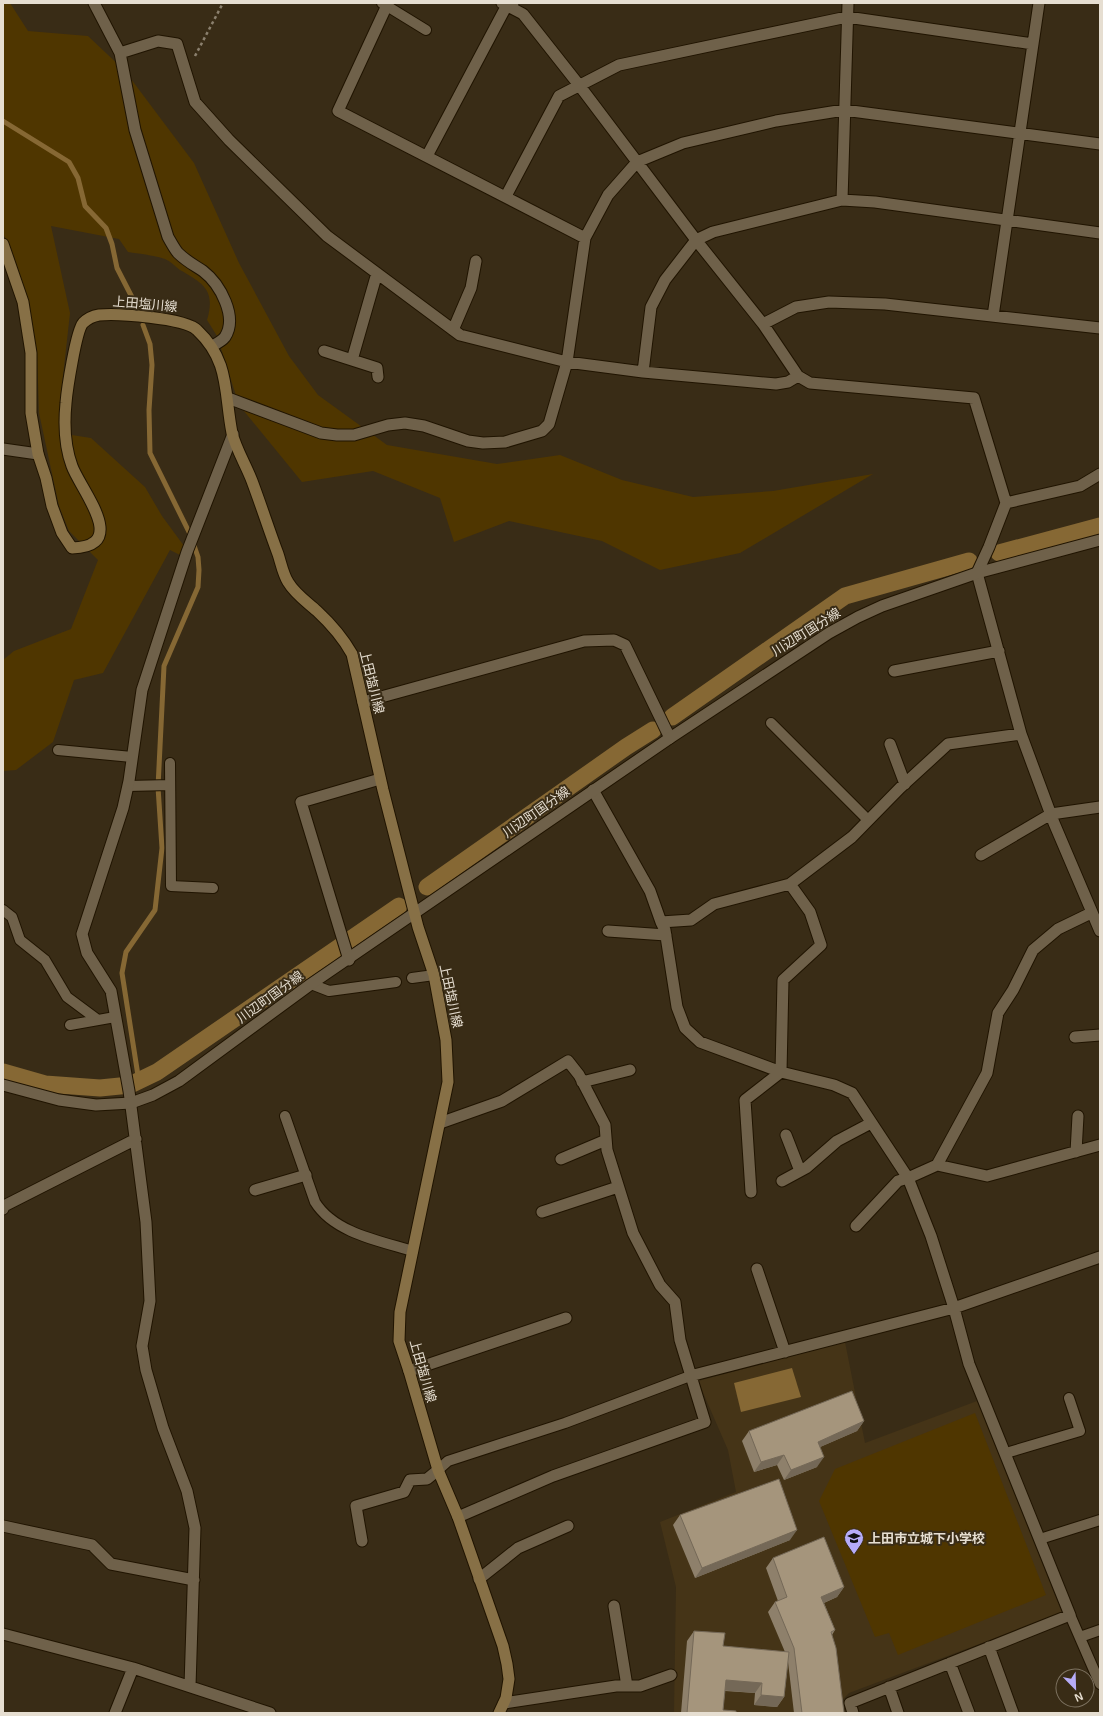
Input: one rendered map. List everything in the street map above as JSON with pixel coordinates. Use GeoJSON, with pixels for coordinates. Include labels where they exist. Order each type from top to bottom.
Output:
{"type":"FeatureCollection","features":[{"type":"Feature","properties":{"kind":"main road","name":"上田塩川線"},"geometry":{"type":"LineString","coordinates":[[3,244],[24,310],[31,353],[31,412],[38,454],[46,478],[52,506],[62,533],[72,548],[88,546],[99,535],[100,524],[97,511],[72,466],[65,435],[66,403],[78,335],[82,324],[90,318],[115,315],[183,322],[195,328],[212,346],[224,378],[232,434],[252,480],[288,582],[301,598],[318,612],[341,636],[352,654],[380,779],[418,927],[434,975],[446,1040],[448,1082],[400,1312],[398,1341],[409,1371],[438,1470],[458,1517],[507,1664],[509,1679],[502,1708]]}},
{"type":"Feature","properties":{"kind":"street"},"geometry":{"type":"LineString","coordinates":[[94,3],[120,53],[135,130],[168,237],[176,251],[187,262],[204,272],[216,285],[224,297],[228,308],[228,331],[224,339],[212,346]]}},
{"type":"Feature","properties":{"kind":"street"},"geometry":{"type":"LineString","coordinates":[[842,200],[848,3]]}},
{"type":"Feature","properties":{"kind":"street"},"geometry":{"type":"LineString","coordinates":[[993,316],[1038,3]]}},
{"type":"Feature","properties":{"kind":"street"},"geometry":{"type":"LineString","coordinates":[[385,4],[338,111],[506,196],[585,238]]}},
{"type":"Feature","properties":{"kind":"street"},"geometry":{"type":"LineString","coordinates":[[427,156],[508,4],[523,14],[579,85],[696,240],[763,324],[798,376],[810,383],[974,398],[1006,503],[977,573],[1021,734],[1051,814],[1091,913],[1100,930]]}},
{"type":"Feature","properties":{"kind":"street"},"geometry":{"type":"LineString","coordinates":[[506,196],[559,96],[619,65],[847,17],[1033,44]]}},
{"type":"Feature","properties":{"kind":"street"},"geometry":{"type":"LineString","coordinates":[[120,53],[158,41],[177,44],[195,102],[229,140],[327,236],[460,335],[567,362],[643,372],[776,384],[788,382],[798,376]]}},
{"type":"Feature","properties":{"kind":"street"},"geometry":{"type":"LineString","coordinates":[[228,398],[321,433],[354,435],[388,425],[404,423],[424,426],[468,441],[483,443],[505,442],[542,431],[548,424],[567,362],[585,238],[593,219],[608,195],[637,162],[683,143],[776,121],[844,110],[1019,132],[1100,144]]}},
{"type":"Feature","properties":{"kind":"street"},"geometry":{"type":"LineString","coordinates":[[643,372],[651,307],[665,280],[696,240],[713,232],[842,200],[875,202],[1100,233]]}},
{"type":"Feature","properties":{"kind":"street"},"geometry":{"type":"LineString","coordinates":[[453,330],[471,288],[476,260]]}},
{"type":"Feature","properties":{"kind":"street"},"geometry":{"type":"LineString","coordinates":[[352,360],[377,273]]}},
{"type":"Feature","properties":{"kind":"street"},"geometry":{"type":"LineString","coordinates":[[763,324],[796,307],[829,302],[885,304],[1100,328]]}},
{"type":"Feature","properties":{"kind":"street"},"geometry":{"type":"LineString","coordinates":[[324,352],[377,368],[378,378]]}},
{"type":"Feature","properties":{"kind":"street"},"geometry":{"type":"LineString","coordinates":[[190,1686],[195,1528],[187,1491],[163,1428],[146,1370],[142,1346],[150,1301],[146,1222],[131,1103],[111,991],[87,953],[82,934],[123,808],[128,786],[142,690],[187,552],[232,434]]}},
{"type":"Feature","properties":{"kind":"street"},"geometry":{"type":"LineString","coordinates":[[3,449],[38,454]]}},
{"type":"Feature","properties":{"kind":"street"},"geometry":{"type":"LineString","coordinates":[[1006,503],[1080,486],[1100,474]]}},
{"type":"Feature","properties":{"kind":"street","name":"川辺町国分線"},"geometry":{"type":"LineString","coordinates":[[3,1085],[74,1102],[96,1105],[131,1103],[153,1095],[179,1081],[311,984],[349,960],[593,790],[829,633],[882,606],[977,573],[1100,540]]}},
{"type":"Feature","properties":{"kind":"street"},"geometry":{"type":"LineString","coordinates":[[363,702],[584,641],[614,640],[625,645],[670,738]]}},
{"type":"Feature","properties":{"kind":"street"},"geometry":{"type":"LineString","coordinates":[[894,672],[998,651]]}},
{"type":"Feature","properties":{"kind":"street"},"geometry":{"type":"LineString","coordinates":[[661,922],[691,920],[714,904],[790,884],[852,837],[948,744],[1021,734]]}},
{"type":"Feature","properties":{"kind":"street"},"geometry":{"type":"LineString","coordinates":[[890,744],[905,784]]}},
{"type":"Feature","properties":{"kind":"street"},"geometry":{"type":"LineString","coordinates":[[349,960],[302,802],[380,779]]}},
{"type":"Feature","properties":{"kind":"street"},"geometry":{"type":"LineString","coordinates":[[593,790],[650,890],[666,935],[677,1007],[685,1028],[700,1042],[781,1072],[834,1085],[852,1093],[908,1178],[920,1206],[954,1308],[969,1364],[1070,1615],[850,1703],[853,1713]]}},
{"type":"Feature","properties":{"kind":"street"},"geometry":{"type":"LineString","coordinates":[[981,855],[1051,814],[1100,807]]}},
{"type":"Feature","properties":{"kind":"street"},"geometry":{"type":"LineString","coordinates":[[781,1072],[783,980],[821,945],[810,912],[790,884]]}},
{"type":"Feature","properties":{"kind":"street"},"geometry":{"type":"LineString","coordinates":[[937,1165],[987,1073],[998,1013],[1013,990],[1033,950],[1058,929],[1091,913]]}},
{"type":"Feature","properties":{"kind":"street"},"geometry":{"type":"LineString","coordinates":[[608,932],[666,935]]}},
{"type":"Feature","properties":{"kind":"street"},"geometry":{"type":"LineString","coordinates":[[1075,1037],[1100,1035]]}},
{"type":"Feature","properties":{"kind":"street"},"geometry":{"type":"LineString","coordinates":[[440,1123],[502,1101],[568,1061],[582,1082],[605,1125],[607,1150],[633,1233],[660,1286],[675,1302],[680,1340],[705,1422],[553,1476],[458,1517]]}},
{"type":"Feature","properties":{"kind":"street"},"geometry":{"type":"LineString","coordinates":[[582,1082],[630,1070]]}},
{"type":"Feature","properties":{"kind":"street"},"geometry":{"type":"LineString","coordinates":[[751,1192],[745,1100],[781,1072]]}},
{"type":"Feature","properties":{"kind":"street"},"geometry":{"type":"LineString","coordinates":[[1076,1152],[1078,1116]]}},
{"type":"Feature","properties":{"kind":"street"},"geometry":{"type":"LineString","coordinates":[[782,1181],[800,1171],[837,1141],[871,1123]]}},
{"type":"Feature","properties":{"kind":"street"},"geometry":{"type":"LineString","coordinates":[[786,1135],[800,1171]]}},
{"type":"Feature","properties":{"kind":"street"},"geometry":{"type":"LineString","coordinates":[[3,1209],[4,1206],[136,1139]]}},
{"type":"Feature","properties":{"kind":"street"},"geometry":{"type":"LineString","coordinates":[[561,1160],[606,1140]]}},
{"type":"Feature","properties":{"kind":"street"},"geometry":{"type":"LineString","coordinates":[[856,1226],[898,1181],[937,1165],[987,1176],[1100,1146]]}},
{"type":"Feature","properties":{"kind":"street"},"geometry":{"type":"LineString","coordinates":[[256,1190],[306,1175]]}},
{"type":"Feature","properties":{"kind":"street"},"geometry":{"type":"LineString","coordinates":[[542,1212],[618,1187]]}},
{"type":"Feature","properties":{"kind":"street"},"geometry":{"type":"LineString","coordinates":[[690,1376],[954,1308],[1099,1259]]}},
{"type":"Feature","properties":{"kind":"street"},"geometry":{"type":"LineString","coordinates":[[756,1269],[785,1352]]}},
{"type":"Feature","properties":{"kind":"street"},"geometry":{"type":"LineString","coordinates":[[409,1371],[566,1318]]}},
{"type":"Feature","properties":{"kind":"street"},"geometry":{"type":"LineString","coordinates":[[362,1540],[356,1506],[404,1492],[410,1480],[427,1479],[438,1470]]}},
{"type":"Feature","properties":{"kind":"street"},"geometry":{"type":"LineString","coordinates":[[3,1526],[92,1545],[111,1564],[194,1580]]}},
{"type":"Feature","properties":{"kind":"street"},"geometry":{"type":"LineString","coordinates":[[479,1579],[518,1548],[568,1526]]}},
{"type":"Feature","properties":{"kind":"street"},"geometry":{"type":"LineString","coordinates":[[614,1606],[626,1686]]}},
{"type":"Feature","properties":{"kind":"street"},"geometry":{"type":"LineString","coordinates":[[3,1634],[133,1668],[270,1713]]}},
{"type":"Feature","properties":{"kind":"street"},"geometry":{"type":"LineString","coordinates":[[989,1647],[1013,1713]]}},
{"type":"Feature","properties":{"kind":"street"},"geometry":{"type":"LineString","coordinates":[[950,1663],[969,1713]]}},
{"type":"Feature","properties":{"kind":"street"},"geometry":{"type":"LineString","coordinates":[[120,1711],[133,1668]]}},
{"type":"Feature","properties":{"kind":"street"},"geometry":{"type":"LineString","coordinates":[[502,1708],[616,1686],[640,1686],[671,1675]]}},
{"type":"Feature","properties":{"kind":"street"},"geometry":{"type":"LineString","coordinates":[[889,1687],[898,1713]]}},
{"type":"Feature","properties":{"kind":"lane"},"geometry":{"type":"LineString","coordinates":[[385,4],[426,30]]}},
{"type":"Feature","properties":{"kind":"lane"},"geometry":{"type":"LineString","coordinates":[[771,723],[868,820]]}},
{"type":"Feature","properties":{"kind":"lane"},"geometry":{"type":"LineString","coordinates":[[58,750],[132,757]]}},
{"type":"Feature","properties":{"kind":"lane"},"geometry":{"type":"LineString","coordinates":[[170,763],[171,886],[213,888]]}},
{"type":"Feature","properties":{"kind":"lane"},"geometry":{"type":"LineString","coordinates":[[128,786],[170,785]]}},
{"type":"Feature","properties":{"kind":"lane"},"geometry":{"type":"LineString","coordinates":[[3,910],[12,917],[20,940],[45,960],[67,997],[98,1020]]}},
{"type":"Feature","properties":{"kind":"lane"},"geometry":{"type":"LineString","coordinates":[[412,978],[434,975]]}},
{"type":"Feature","properties":{"kind":"lane"},"geometry":{"type":"LineString","coordinates":[[311,984],[329,991],[396,982]]}},
{"type":"Feature","properties":{"kind":"lane"},"geometry":{"type":"LineString","coordinates":[[70,1025],[115,1017]]}},
{"type":"Feature","properties":{"kind":"lane"},"geometry":{"type":"LineString","coordinates":[[285,1116],[314,1202],[322,1214],[344,1227],[370,1238],[413,1251]]}},
{"type":"Feature","properties":{"kind":"lane"},"geometry":{"type":"LineString","coordinates":[[438,1470],[448,1461],[565,1422],[690,1376]]}},
{"type":"Feature","properties":{"kind":"lane"},"geometry":{"type":"LineString","coordinates":[[1006,1453],[1080,1432],[1069,1398]]}},
{"type":"Feature","properties":{"kind":"lane"},"geometry":{"type":"LineString","coordinates":[[1040,1539],[1100,1520]]}},
{"type":"Feature","properties":{"kind":"lane"},"geometry":{"type":"LineString","coordinates":[[1070,1615],[1100,1684]]}},
{"type":"Feature","properties":{"kind":"lane"},"geometry":{"type":"LineString","coordinates":[[1080,1637],[1100,1630]]}},
{"type":"Feature","properties":{"kind":"path"},"geometry":{"type":"LineString","coordinates":[[186,74],[223,3]]}},
{"type":"Feature","properties":{"kind":"shaded area"},"geometry":{"type":"Polygon","coordinates":[[[3,3],[10,3],[28,31],[88,36],[125,71],[194,163],[239,263],[289,356],[318,395],[387,445],[497,464],[560,455],[622,480],[693,497],[773,491],[873,474],[740,553],[660,570],[602,541],[509,521],[454,542],[440,498],[373,471],[302,482],[239,405],[217,336],[207,320],[210,301],[208,294],[206,289],[195,279],[165,259],[128,252],[119,239],[51,226],[70,313],[60,403],[59,433],[91,438],[145,487],[162,516],[184,546],[180,555],[170,550],[103,673],[74,680],[53,742],[16,770],[3,771],[3,660],[14,651],[71,629],[98,560],[69,531],[59,506],[39,413],[37,353],[27,301],[17,267],[3,233],[3,3]]]}},
{"type":"Feature","properties":{"kind":"shaded area","name":"上田市立城下小学校"},"geometry":{"type":"Polygon","coordinates":[[[845,1342],[865,1443],[977,1401],[1062,1613],[849,1693],[842,1700],[845,1713],[674,1713],[676,1587],[660,1522],[736,1492],[728,1450],[698,1381],[845,1342]]]}},
{"type":"Feature","properties":{"kind":"shaded area"},"geometry":{"type":"Polygon","coordinates":[[[792,1368],[801,1397],[741,1412],[734,1383],[792,1368]]]}},
{"type":"Feature","properties":{"kind":"shaded area"},"geometry":{"type":"Polygon","coordinates":[[[975,1413],[1046,1595],[898,1655],[889,1633],[875,1637],[819,1501],[835,1469],[975,1413]]]}},
{"type":"Feature","properties":{"kind":"building"},"geometry":{"type":"Polygon","coordinates":[[[852,1391],[864,1421],[818,1442],[824,1457],[791,1470],[784,1455],[761,1462],[749,1431],[852,1391]]]}},
{"type":"Feature","properties":{"kind":"building"},"geometry":{"type":"Polygon","coordinates":[[[779,1479],[797,1530],[702,1568],[680,1515],[779,1479]]]}},
{"type":"Feature","properties":{"kind":"building"},"geometry":{"type":"Polygon","coordinates":[[[824,1537],[844,1587],[821,1597],[835,1630],[831,1632],[836,1648],[844,1713],[802,1713],[794,1648],[775,1602],[787,1597],[773,1558],[824,1537]]]}},
{"type":"Feature","properties":{"kind":"building"},"geometry":{"type":"Polygon","coordinates":[[[694,1631],[725,1633],[723,1646],[789,1652],[784,1697],[761,1695],[762,1683],[726,1680],[723,1710],[736,1711],[736,1713],[687,1713],[694,1631]]]}},
{"type":"Feature","properties":{"kind":"waterway"},"geometry":{"type":"LineString","coordinates":[[3,121],[69,162],[78,178],[85,206],[106,228],[112,244],[117,268],[137,307]]}},
{"type":"Feature","properties":{"kind":"waterway"},"geometry":{"type":"LineString","coordinates":[[139,1082],[122,973],[126,952],[155,910],[162,848],[158,787],[164,666],[198,587],[199,570],[198,557],[190,534],[150,453],[149,410],[152,365],[150,344],[143,325]]}},
{"type":"Feature","properties":{"kind":"waterway"},"geometry":{"type":"LineString","coordinates":[[999,553],[1100,526]]}},
{"type":"Feature","properties":{"kind":"waterway"},"geometry":{"type":"LineString","coordinates":[[672,717],[845,596],[969,561]]}},
{"type":"Feature","properties":{"kind":"waterway"},"geometry":{"type":"LineString","coordinates":[[427,887],[626,747],[653,730]]}},
{"type":"Feature","properties":{"kind":"waterway"},"geometry":{"type":"LineString","coordinates":[[3,1072],[45,1084],[100,1088],[130,1085],[157,1072],[399,906]]}},
{"type":"Feature","properties":{"kind":"place","name":"上田市立城下小学校"},"geometry":{"type":"Point","coordinates":[854,1555]}}]}
